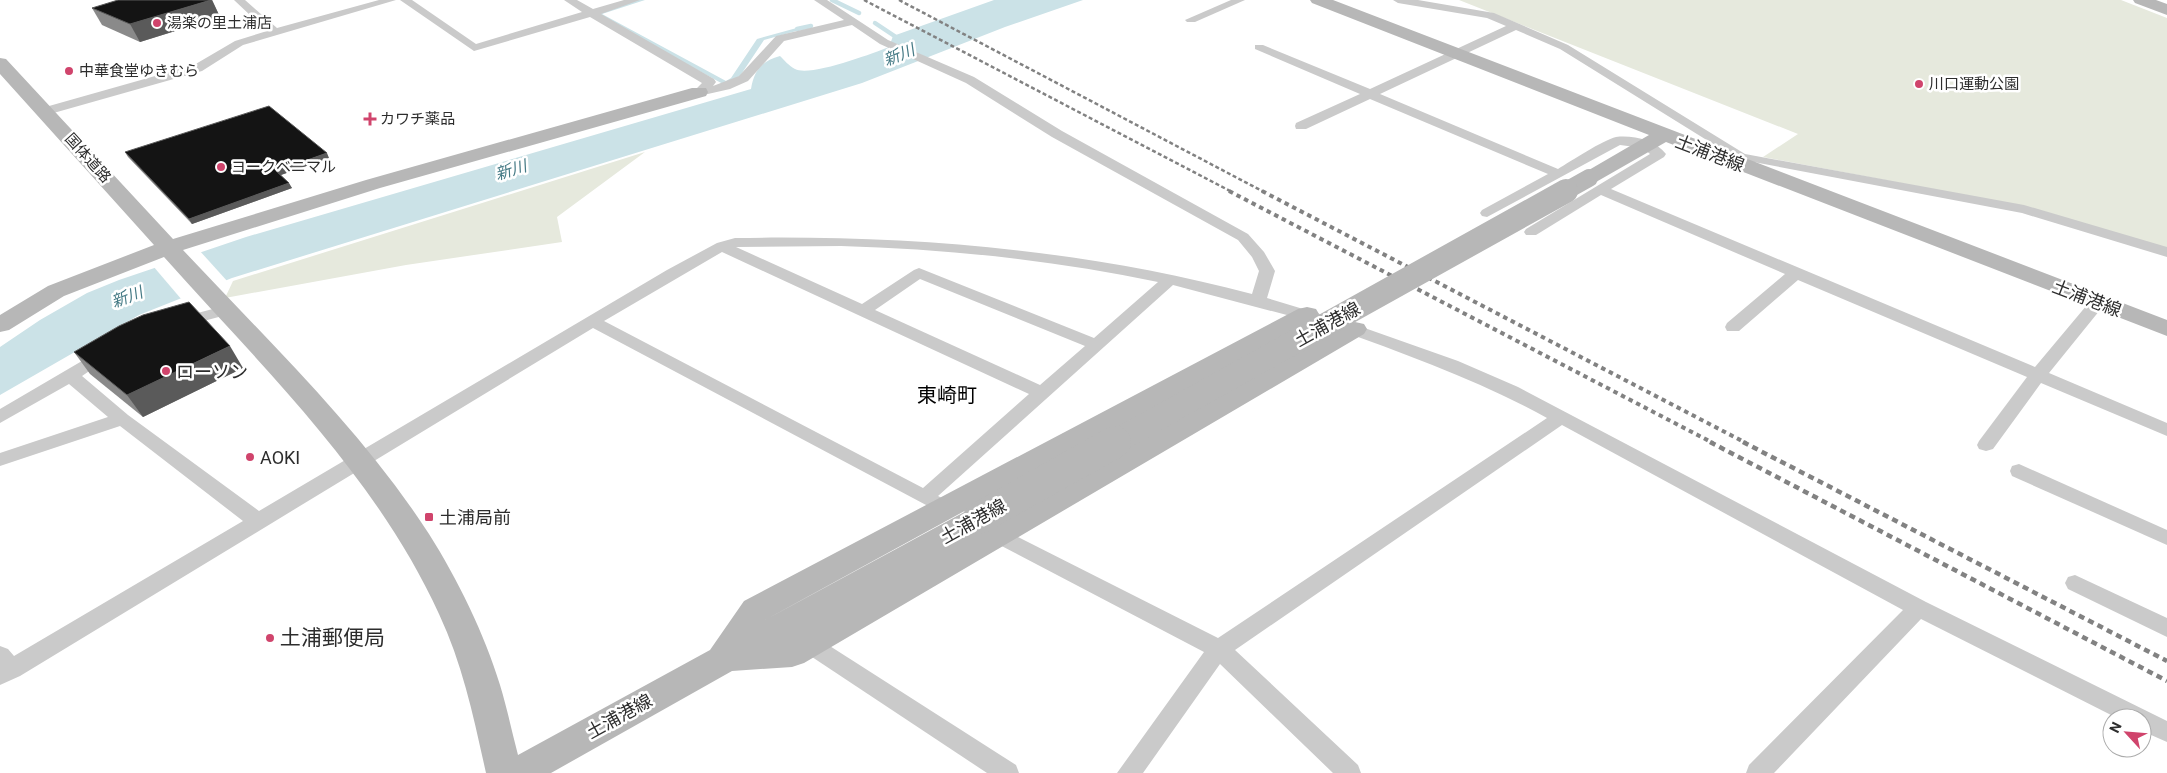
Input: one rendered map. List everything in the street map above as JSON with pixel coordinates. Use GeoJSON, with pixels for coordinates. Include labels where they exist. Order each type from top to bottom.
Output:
{"type":"FeatureCollection","features":[{"type":"Feature","properties":{"kind":"main road"},"geometry":{"type":"LineString","coordinates":[[2141,0],[2167,10]]}},
{"type":"Feature","properties":{"kind":"main road"},"geometry":{"type":"LineString","coordinates":[[1329,1],[1656,140]]}},
{"type":"Feature","properties":{"kind":"main road","name":"国体道路"},"geometry":{"type":"LineString","coordinates":[[4,72],[46,111],[172,251]]}},
{"type":"Feature","properties":{"kind":"main road"},"geometry":{"type":"LineString","coordinates":[[0,325],[56,291],[382,181],[699,92]]}},
{"type":"Feature","properties":{"kind":"main road","name":"土浦港線"},"geometry":{"type":"LineString","coordinates":[[518,773],[723,658],[989,527],[1594,184],[1656,140],[2167,329]]}},
{"type":"Feature","properties":{"kind":"main road"},"geometry":{"type":"LineString","coordinates":[[218,303],[360,462],[419,544],[456,615],[483,684],[504,773]]}},
{"type":"Feature","properties":{"kind":"main road"},"geometry":{"type":"LineString","coordinates":[[723,658],[755,610],[934,502],[1307,314]]}},
{"type":"Feature","properties":{"kind":"main road"},"geometry":{"type":"LineString","coordinates":[[989,527],[1355,329]]}},
{"type":"Feature","properties":{"kind":"street"},"geometry":{"type":"LineString","coordinates":[[239,0],[275,32]]}},
{"type":"Feature","properties":{"kind":"street"},"geometry":{"type":"LineString","coordinates":[[46,111],[198,68],[239,43],[390,0]]}},
{"type":"Feature","properties":{"kind":"street"},"geometry":{"type":"LineString","coordinates":[[405,0],[474,48],[635,0]]}},
{"type":"Feature","properties":{"kind":"street"},"geometry":{"type":"LineString","coordinates":[[569,0],[710,82],[699,92]]}},
{"type":"Feature","properties":{"kind":"street"},"geometry":{"type":"LineString","coordinates":[[819,0],[884,42],[992,91],[1057,134],[1243,237],[1259,255],[1267,271],[1258,301]]}},
{"type":"Feature","properties":{"kind":"street"},"geometry":{"type":"LineString","coordinates":[[1191,20],[1240,0]]}},
{"type":"Feature","properties":{"kind":"street"},"geometry":{"type":"LineString","coordinates":[[1398,0],[1475,11],[1516,26],[1564,48],[1744,156],[2024,209],[2167,252]]}},
{"type":"Feature","properties":{"kind":"street"},"geometry":{"type":"LineString","coordinates":[[699,92],[715,89],[744,79],[773,42],[780,38],[854,21]]}},
{"type":"Feature","properties":{"kind":"street"},"geometry":{"type":"LineString","coordinates":[[1301,126],[1454,53],[1516,26]]}},
{"type":"Feature","properties":{"kind":"street"},"geometry":{"type":"LineString","coordinates":[[1259,47],[1559,174]]}},
{"type":"Feature","properties":{"kind":"street"},"geometry":{"type":"LineString","coordinates":[[1487,213],[1618,141],[1656,140]]}},
{"type":"Feature","properties":{"kind":"street"},"geometry":{"type":"LineString","coordinates":[[1531,232],[1594,184],[1796,273],[2167,430]]}},
{"type":"Feature","properties":{"kind":"street"},"geometry":{"type":"LineString","coordinates":[[4,667],[259,522],[722,246],[735,242],[835,241],[947,247],[1054,259],[1169,280],[1258,301],[1355,329],[1452,365],[1512,390],[1918,608],[2118,708]]}},
{"type":"Feature","properties":{"kind":"street"},"geometry":{"type":"LineString","coordinates":[[722,246],[1041,393]]}},
{"type":"Feature","properties":{"kind":"street"},"geometry":{"type":"LineString","coordinates":[[168,325],[218,303],[172,251]]}},
{"type":"Feature","properties":{"kind":"street"},"geometry":{"type":"LineString","coordinates":[[864,310],[919,273],[1095,344]]}},
{"type":"Feature","properties":{"kind":"street"},"geometry":{"type":"LineString","coordinates":[[1733,327],[1796,273]]}},
{"type":"Feature","properties":{"kind":"street"},"geometry":{"type":"LineString","coordinates":[[594,322],[934,502],[1041,393],[1169,280]]}},
{"type":"Feature","properties":{"kind":"street"},"geometry":{"type":"LineString","coordinates":[[1986,445],[2037,376],[2098,302]]}},
{"type":"Feature","properties":{"kind":"street"},"geometry":{"type":"LineString","coordinates":[[0,417],[118,347]]}},
{"type":"Feature","properties":{"kind":"street"},"geometry":{"type":"LineString","coordinates":[[70,375],[122,419],[259,522]]}},
{"type":"Feature","properties":{"kind":"street"},"geometry":{"type":"LineString","coordinates":[[1129,773],[1219,649],[1561,417]]}},
{"type":"Feature","properties":{"kind":"street"},"geometry":{"type":"LineString","coordinates":[[0,460],[122,419]]}},
{"type":"Feature","properties":{"kind":"street"},"geometry":{"type":"LineString","coordinates":[[2019,470],[2167,538]]}},
{"type":"Feature","properties":{"kind":"street"},"geometry":{"type":"LineString","coordinates":[[989,527],[1219,649],[1349,773]]}},
{"type":"Feature","properties":{"kind":"street"},"geometry":{"type":"LineString","coordinates":[[2075,582],[2167,628]]}},
{"type":"Feature","properties":{"kind":"street"},"geometry":{"type":"LineString","coordinates":[[1758,773],[1918,608]]}},
{"type":"Feature","properties":{"kind":"street"},"geometry":{"type":"LineString","coordinates":[[814,647],[1007,773]]}},
{"type":"Feature","properties":{"kind":"street"},"geometry":{"type":"LineString","coordinates":[[2152,725],[2167,732]]}},
{"type":"Feature","properties":{"kind":"shaded area","name":"川口運動公園"},"geometry":{"type":"Polygon","coordinates":[[[1459,0],[2121,0],[2167,18],[2167,249],[2027,207],[1763,157],[1798,134],[1459,0]]]}},
{"type":"Feature","properties":{"kind":"shaded area"},"geometry":{"type":"Polygon","coordinates":[[[645,152],[557,217],[562,242],[406,265],[225,298],[233,281],[645,152]]]}},
{"type":"Feature","properties":{"kind":"water"},"geometry":{"type":"Polygon","coordinates":[[[638,0],[645,0],[602,14],[726,81],[731,78],[757,39],[804,26],[807,28],[764,40],[740,76],[723,84],[595,14],[638,0]]]}},
{"type":"Feature","properties":{"kind":"water","name":"新川"},"geometry":{"type":"Polygon","coordinates":[[[994,0],[1083,0],[1005,27],[862,83],[232,278],[139,315],[0,395],[0,347],[40,320],[87,293],[119,280],[246,237],[751,89],[754,77],[760,67],[780,56],[793,68],[803,71],[855,59],[889,47],[893,36],[994,0]]]}},
{"type":"Feature","properties":{"kind":"pier"},"geometry":{"type":"Polygon","coordinates":[[[199,250],[228,282],[182,300],[153,266],[199,250]]]}},
{"type":"Feature","properties":{"kind":"building"},"geometry":{"type":"Polygon","coordinates":[[[118,0],[211,0],[130,24],[92,8],[118,0]]]}},
{"type":"Feature","properties":{"kind":"building","name":"ヨークベニマル"},"geometry":{"type":"Polygon","coordinates":[[[269,106],[327,153],[276,171],[289,183],[189,219],[125,152],[269,106]]]}},
{"type":"Feature","properties":{"kind":"building"},"geometry":{"type":"Polygon","coordinates":[[[189,302],[230,346],[127,395],[74,352],[119,326],[143,315],[189,302]]]}},
{"type":"Feature","properties":{"kind":"waterway"},"geometry":{"type":"LineString","coordinates":[[832,0],[859,13]]}},
{"type":"Feature","properties":{"kind":"waterway","name":"新川"},"geometry":{"type":"LineString","coordinates":[[875,23],[899,39]]}},
{"type":"Feature","properties":{"kind":"waterway"},"geometry":{"type":"LineString","coordinates":[[797,29],[811,26]]}},
{"type":"Feature","properties":{"kind":"railway"},"geometry":{"type":"LineString","coordinates":[[864,0],[1232,192]]}},
{"type":"Feature","properties":{"kind":"railway"},"geometry":{"type":"LineString","coordinates":[[899,0],[1264,192]]}},
{"type":"Feature","properties":{"kind":"railway"},"geometry":{"type":"LineString","coordinates":[[1229,191],[1713,443]]}},
{"type":"Feature","properties":{"kind":"railway"},"geometry":{"type":"LineString","coordinates":[[1262,191],[1746,443]]}},
{"type":"Feature","properties":{"kind":"railway"},"geometry":{"type":"LineString","coordinates":[[1710,442],[2167,681]]}},
{"type":"Feature","properties":{"kind":"railway"},"geometry":{"type":"LineString","coordinates":[[1743,442],[2167,661]]}},
{"type":"Feature","properties":{"kind":"place","name":"湯楽の里土浦店"},"geometry":{"type":"Point","coordinates":[157,23]}},
{"type":"Feature","properties":{"kind":"place","name":"中華食堂ゆきむら"},"geometry":{"type":"Point","coordinates":[69,71]}},
{"type":"Feature","properties":{"kind":"place","name":"川口運動公園"},"geometry":{"type":"Point","coordinates":[1919,84]}},
{"type":"Feature","properties":{"kind":"place","name":"カワチ薬品"},"geometry":{"type":"Point","coordinates":[370,119]}},
{"type":"Feature","properties":{"kind":"place","name":"ヨークベニマル"},"geometry":{"type":"Point","coordinates":[221,167]}},
{"type":"Feature","properties":{"kind":"place","name":"ローソン"},"geometry":{"type":"Point","coordinates":[166,371]}},
{"type":"Feature","properties":{"kind":"place","name":"AOKI"},"geometry":{"type":"Point","coordinates":[250,457]}},
{"type":"Feature","properties":{"kind":"place","name":"土浦局前"},"geometry":{"type":"Point","coordinates":[429,517]}},
{"type":"Feature","properties":{"kind":"place","name":"土浦郵便局"},"geometry":{"type":"Point","coordinates":[270,638]}},
{"type":"Feature","properties":{"kind":"district","name":"東崎町"},"geometry":{"type":"Point","coordinates":[947,395]}}]}
